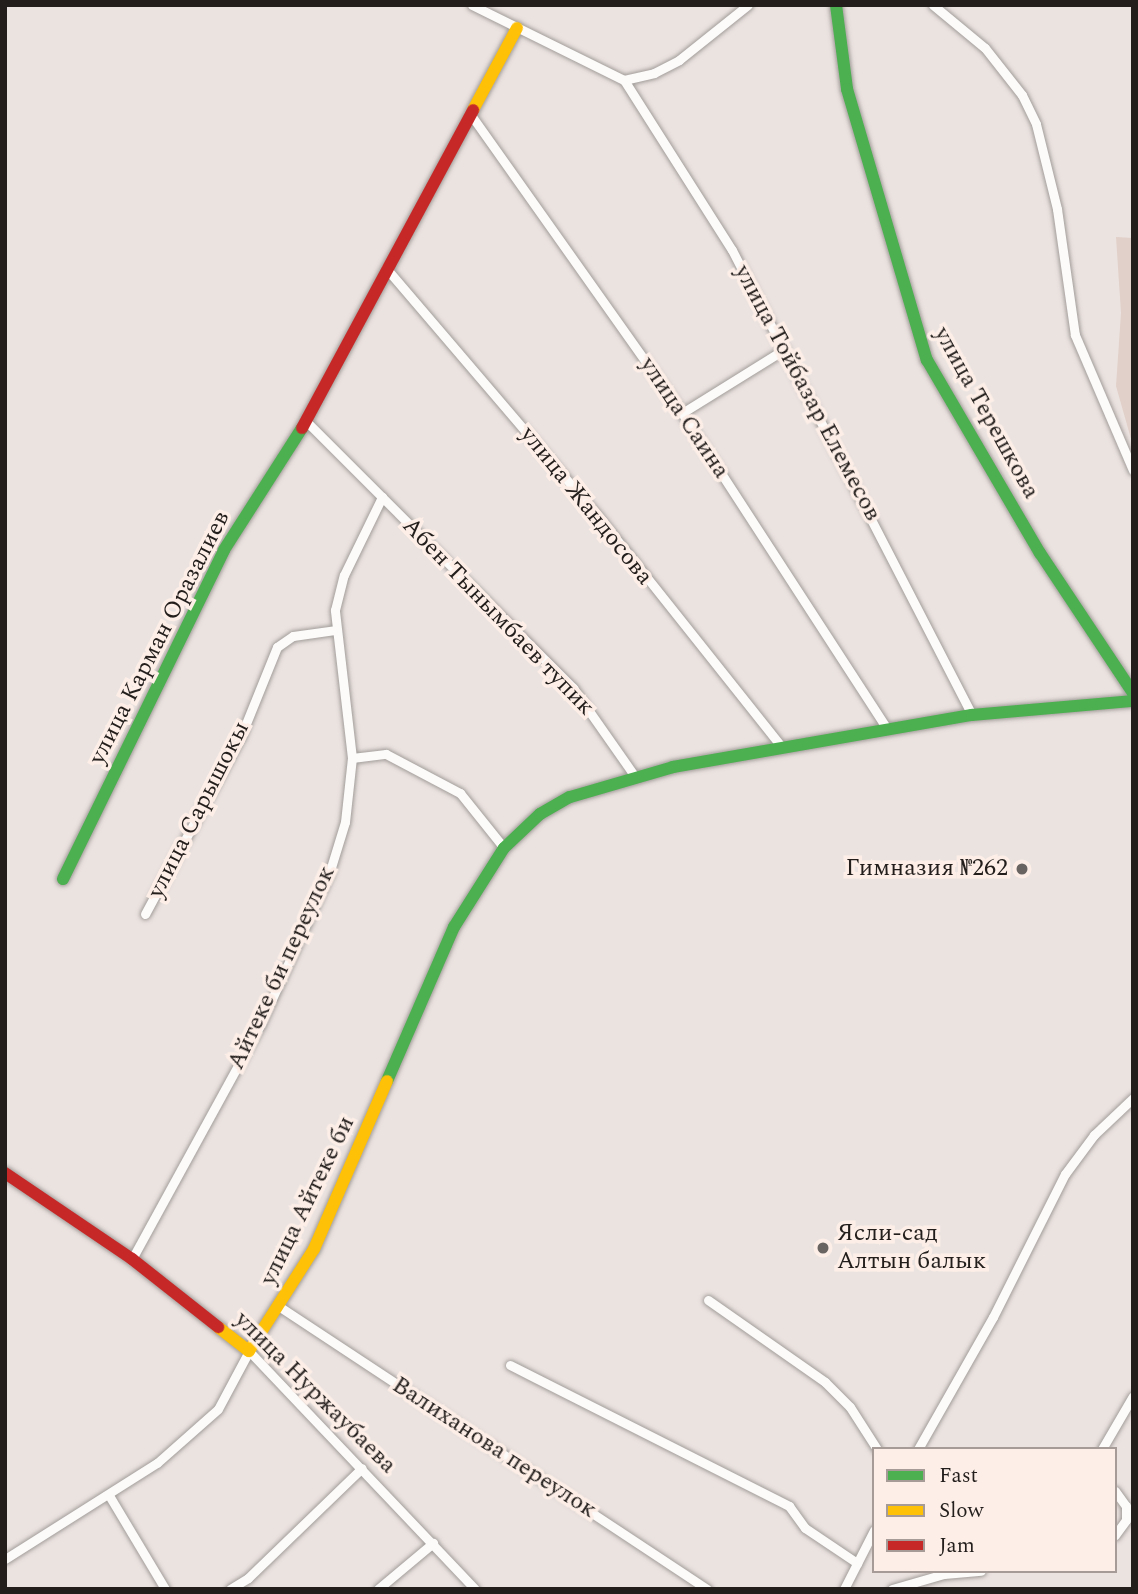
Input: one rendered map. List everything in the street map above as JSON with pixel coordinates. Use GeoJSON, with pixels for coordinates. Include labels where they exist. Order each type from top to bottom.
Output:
{"type":"FeatureCollection","features":[{"type":"Feature","properties":{"kind":"street"},"geometry":{"type":"LineString","coordinates":[[473,6],[624,80],[654,73],[679,60],[748,5]]}},
{"type":"Feature","properties":{"kind":"street","name":"улица Терешкова"},"geometry":{"type":"LineString","coordinates":[[836,5],[847,89],[928,360],[1040,553],[1133,693]]}},
{"type":"Feature","properties":{"kind":"street"},"geometry":{"type":"LineString","coordinates":[[933,5],[985,48],[1022,95],[1036,124],[1056,209],[1075,335],[1133,470]]}},
{"type":"Feature","properties":{"kind":"street","name":"улица Карман Оразалиев"},"geometry":{"type":"LineString","coordinates":[[63,879],[224,550],[306,421],[517,28]]}},
{"type":"Feature","properties":{"kind":"street","name":"улица Тойбазар Елемесов"},"geometry":{"type":"LineString","coordinates":[[624,80],[732,250],[972,715]]}},
{"type":"Feature","properties":{"kind":"street","name":"улица Саина"},"geometry":{"type":"LineString","coordinates":[[471,115],[682,413],[887,729]]}},
{"type":"Feature","properties":{"kind":"street","name":"улица Жандосова"},"geometry":{"type":"LineString","coordinates":[[386,268],[598,516],[782,747]]}},
{"type":"Feature","properties":{"kind":"street"},"geometry":{"type":"LineString","coordinates":[[682,413],[785,349]]}},
{"type":"Feature","properties":{"kind":"street","name":"Абен Тынымбаев тупик"},"geometry":{"type":"LineString","coordinates":[[306,421],[573,688],[634,775]]}},
{"type":"Feature","properties":{"kind":"street","name":"Айтеке би переулок"},"geometry":{"type":"LineString","coordinates":[[132,1259],[309,924],[345,822],[352,758],[335,630],[338,590],[382,497]]}},
{"type":"Feature","properties":{"kind":"street","name":"улица Сарышокы"},"geometry":{"type":"LineString","coordinates":[[145,914],[241,736],[277,646],[293,636],[335,630]]}},
{"type":"Feature","properties":{"kind":"street","name":"улица Айтеке би"},"geometry":{"type":"LineString","coordinates":[[5,1559],[110,1497],[157,1463],[218,1409],[249,1351],[280,1307],[314,1249],[454,927],[504,848],[540,814],[570,797],[634,775],[972,715],[1133,701]]}},
{"type":"Feature","properties":{"kind":"street"},"geometry":{"type":"LineString","coordinates":[[352,758],[386,754],[460,793],[504,848]]}},
{"type":"Feature","properties":{"kind":"street"},"geometry":{"type":"LineString","coordinates":[[919,1447],[993,1317],[1065,1174],[1094,1135],[1133,1098]]}},
{"type":"Feature","properties":{"kind":"street","name":"улица Нуржаубаева"},"geometry":{"type":"LineString","coordinates":[[5,1173],[132,1259],[249,1351],[475,1589]]}},
{"type":"Feature","properties":{"kind":"street"},"geometry":{"type":"LineString","coordinates":[[708,1300],[825,1382],[850,1407],[876,1447]]}},
{"type":"Feature","properties":{"kind":"street","name":"Валиханова переулок"},"geometry":{"type":"LineString","coordinates":[[280,1307],[708,1589]]}},
{"type":"Feature","properties":{"kind":"street"},"geometry":{"type":"LineString","coordinates":[[510,1365],[789,1506],[805,1528],[857,1563]]}},
{"type":"Feature","properties":{"kind":"street"},"geometry":{"type":"LineString","coordinates":[[1103,1447],[1133,1396]]}},
{"type":"Feature","properties":{"kind":"street"},"geometry":{"type":"LineString","coordinates":[[230,1589],[248,1578],[362,1468]]}},
{"type":"Feature","properties":{"kind":"street"},"geometry":{"type":"LineString","coordinates":[[1117,1495],[1126,1506],[1126,1520],[1117,1532]]}},
{"type":"Feature","properties":{"kind":"street"},"geometry":{"type":"LineString","coordinates":[[110,1497],[165,1589]]}},
{"type":"Feature","properties":{"kind":"street"},"geometry":{"type":"LineString","coordinates":[[844,1589],[872,1535]]}},
{"type":"Feature","properties":{"kind":"street"},"geometry":{"type":"LineString","coordinates":[[378,1589],[433,1544]]}},
{"type":"Feature","properties":{"kind":"street"},"geometry":{"type":"LineString","coordinates":[[892,1589],[956,1573]]}},
{"type":"Feature","properties":{"kind":"shaded area"},"geometry":{"type":"Polygon","coordinates":[[[1116,237],[1133,238],[1133,446],[1116,386],[1121,313],[1116,237]]]}},
{"type":"Feature","properties":{"kind":"traffic: fast"},"geometry":{"type":"LineString","coordinates":[[836,5],[847,89],[927,360],[1040,553],[1133,693]]}},
{"type":"Feature","properties":{"kind":"traffic: fast"},"geometry":{"type":"LineString","coordinates":[[63,879],[224,550],[302,428]]}},
{"type":"Feature","properties":{"kind":"traffic: fast"},"geometry":{"type":"LineString","coordinates":[[387,1081],[454,927],[504,848],[540,814],[570,797],[673,767],[972,715],[1133,701]]}},
{"type":"Feature","properties":{"kind":"traffic: slow"},"geometry":{"type":"LineString","coordinates":[[473,110],[517,28]]}},
{"type":"Feature","properties":{"kind":"traffic: slow"},"geometry":{"type":"LineString","coordinates":[[218,1327],[249,1351],[314,1249],[387,1081]]}},
{"type":"Feature","properties":{"kind":"traffic: jam"},"geometry":{"type":"LineString","coordinates":[[302,428],[473,110]]}},
{"type":"Feature","properties":{"kind":"traffic: jam"},"geometry":{"type":"LineString","coordinates":[[5,1173],[132,1259],[218,1327]]}},
{"type":"Feature","properties":{"kind":"place","name":"Гимназия №262"},"geometry":{"type":"Point","coordinates":[1022,869]}},
{"type":"Feature","properties":{"kind":"place","name":"Ясли-сад Алтын балык"},"geometry":{"type":"Point","coordinates":[823,1248]}}]}
